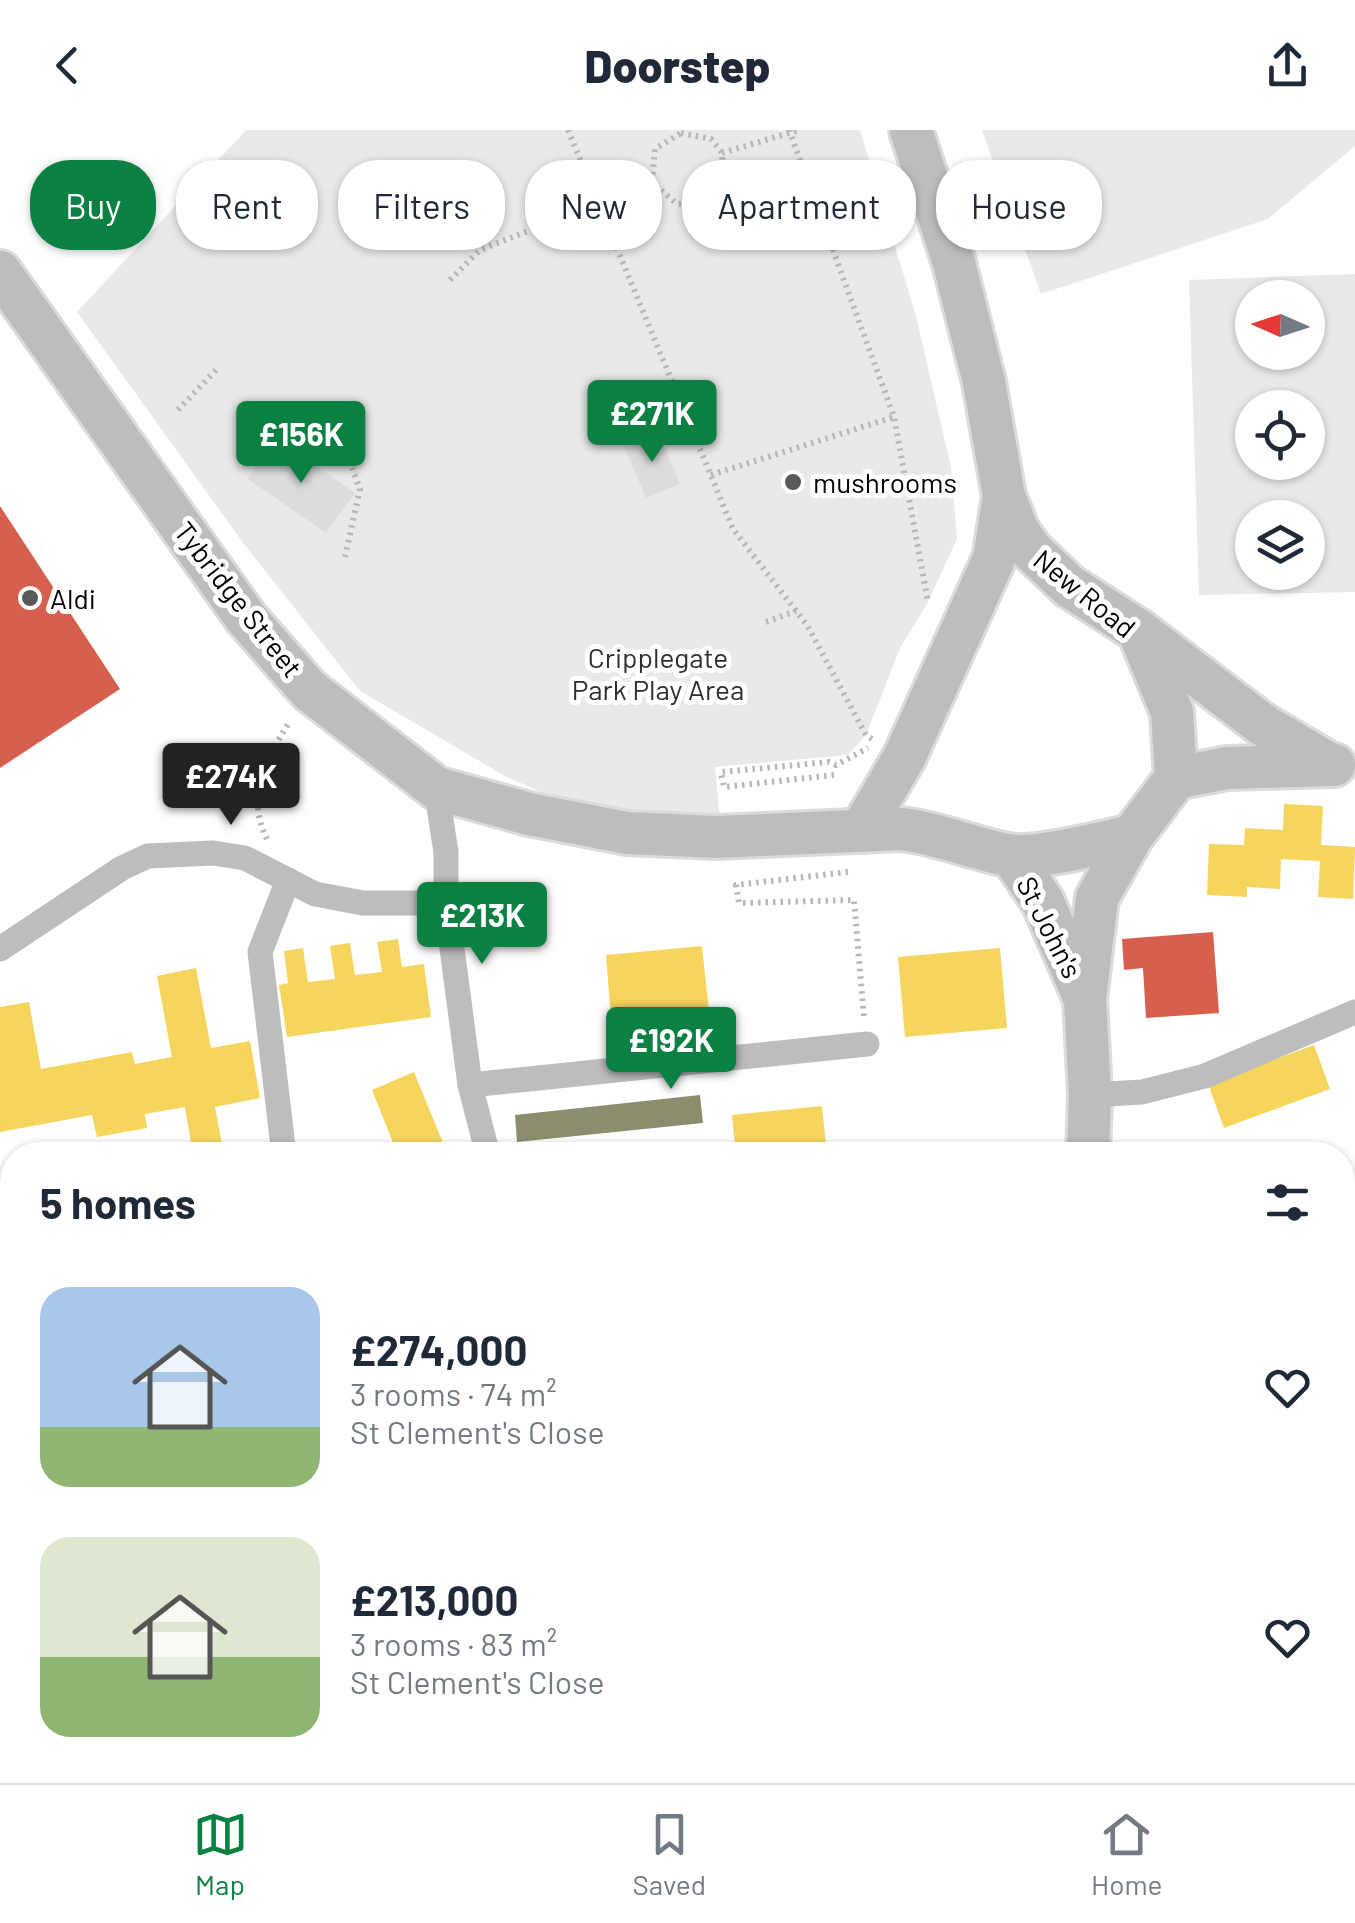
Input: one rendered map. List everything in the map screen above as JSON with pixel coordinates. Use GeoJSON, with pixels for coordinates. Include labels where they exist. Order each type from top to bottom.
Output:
{"type":"FeatureCollection","features":[{"type":"Feature","properties":{"kind":"main road","name":"New Road"},"geometry":{"type":"LineString","coordinates":[[910,130],[954,263],[984,382],[1004,496],[1018,531],[1031,550],[1069,586],[1139,632],[1172,712],[1176,778]]}},
{"type":"Feature","properties":{"kind":"main road","name":"Tybridge Street"},"geometry":{"type":"LineString","coordinates":[[0,272],[246,618],[309,690],[436,788],[529,814],[628,833],[716,837],[861,831]]}},
{"type":"Feature","properties":{"kind":"main road"},"geometry":{"type":"LineString","coordinates":[[861,831],[905,756],[994,559],[1004,496]]}},
{"type":"Feature","properties":{"kind":"main road"},"geometry":{"type":"LineString","coordinates":[[1139,632],[1263,725],[1343,766]]}},
{"type":"Feature","properties":{"kind":"main road"},"geometry":{"type":"LineString","coordinates":[[861,831],[927,832],[1012,856],[1088,846],[1132,836],[1176,778],[1227,768],[1343,766]]}},
{"type":"Feature","properties":{"kind":"main road","name":"St John's"},"geometry":{"type":"LineString","coordinates":[[1088,1142],[1085,999],[1097,898],[1132,836]]}},
{"type":"Feature","properties":{"kind":"main road","name":"St John's"},"geometry":{"type":"LineString","coordinates":[[1012,856],[1043,902],[1085,999]]}},
{"type":"Feature","properties":{"kind":"street"},"geometry":{"type":"LineString","coordinates":[[436,788],[446,852],[446,903],[470,1085],[485,1142]]}},
{"type":"Feature","properties":{"kind":"street"},"geometry":{"type":"LineString","coordinates":[[0,949],[122,868],[148,856],[213,852],[245,858],[315,894],[363,903],[446,903]]}},
{"type":"Feature","properties":{"kind":"street"},"geometry":{"type":"LineString","coordinates":[[282,1142],[260,952],[288,880]]}},
{"type":"Feature","properties":{"kind":"street"},"geometry":{"type":"LineString","coordinates":[[1090,1095],[1142,1092],[1204,1076],[1355,1012]]}},
{"type":"Feature","properties":{"kind":"street"},"geometry":{"type":"LineString","coordinates":[[470,1085],[866,1044]]}},
{"type":"Feature","properties":{"kind":"path"},"geometry":{"type":"LineString","coordinates":[[568,130],[580,160]]}},
{"type":"Feature","properties":{"kind":"path"},"geometry":{"type":"LineString","coordinates":[[722,153],[792,131],[894,417],[928,602]]}},
{"type":"Feature","properties":{"kind":"path"},"geometry":{"type":"LineString","coordinates":[[654,160],[655,148],[681,133],[711,139],[722,153],[723,181],[708,200],[677,204],[662,191]]}},
{"type":"Feature","properties":{"kind":"path"},"geometry":{"type":"LineString","coordinates":[[450,280],[480,250],[525,233]]}},
{"type":"Feature","properties":{"kind":"path"},"geometry":{"type":"LineString","coordinates":[[616,250],[733,529],[807,626],[866,735],[878,743],[836,765],[829,762],[720,772],[724,787],[834,776]]}},
{"type":"Feature","properties":{"kind":"path"},"geometry":{"type":"LineString","coordinates":[[178,410],[216,370]]}},
{"type":"Feature","properties":{"kind":"path"},"geometry":{"type":"LineString","coordinates":[[710,476],[894,417]]}},
{"type":"Feature","properties":{"kind":"path"},"geometry":{"type":"LineString","coordinates":[[345,557],[360,489],[352,468]]}},
{"type":"Feature","properties":{"kind":"path"},"geometry":{"type":"LineString","coordinates":[[766,622],[796,611]]}},
{"type":"Feature","properties":{"kind":"path"},"geometry":{"type":"LineString","coordinates":[[288,880],[257,818],[258,790],[266,763],[309,690]]}},
{"type":"Feature","properties":{"kind":"path"},"geometry":{"type":"LineString","coordinates":[[848,872],[736,886],[739,903],[854,900],[866,1044]]}},
{"type":"Feature","properties":{"kind":"green space","name":"Cripplegate Park Play Area"},"geometry":{"type":"Polygon","coordinates":[[[246,130],[860,130],[869,160],[682,160],[682,250],[896,250],[916,316],[951,467],[957,539],[928,602],[900,648],[866,735],[848,755],[715,767],[720,820],[585,812],[505,776],[360,691],[244,544],[77,312],[135,250],[156,250],[156,227],[176,205],[176,250],[318,250],[318,160],[218,160],[246,130]]]}},
{"type":"Feature","properties":{"kind":"green space"},"geometry":{"type":"Polygon","coordinates":[[[982,130],[1355,130],[1355,146],[1268,219],[1041,294],[1025,250],[1102,250],[1102,160],[993,160],[982,130]]]}},
{"type":"Feature","properties":{"kind":"green space"},"geometry":{"type":"Polygon","coordinates":[[[1355,274],[1355,592],[1199,595],[1189,280],[1355,274]]]}},
{"type":"Feature","properties":{"kind":"building: Homes"},"geometry":{"type":"Polygon","coordinates":[[[1284,804],[1323,806],[1321,845],[1355,847],[1353,899],[1318,897],[1320,861],[1281,859],[1280,889],[1247,887],[1247,897],[1207,895],[1209,844],[1244,845],[1245,828],[1283,830],[1284,804]]]}},
{"type":"Feature","properties":{"kind":"building: Homes"},"geometry":{"type":"Polygon","coordinates":[[[398,939],[402,967],[424,964],[431,1017],[287,1037],[279,985],[288,983],[284,951],[303,948],[308,982],[335,979],[330,946],[350,943],[355,975],[382,972],[377,942],[398,939]]]}},
{"type":"Feature","properties":{"kind":"building: Homes"},"geometry":{"type":"Polygon","coordinates":[[[702,946],[710,1020],[612,1030],[606,955],[702,946]]]}},
{"type":"Feature","properties":{"kind":"building: Homes"},"geometry":{"type":"Polygon","coordinates":[[[1000,948],[1007,1028],[905,1037],[898,957],[1000,948]]]}},
{"type":"Feature","properties":{"kind":"building: Homes"},"geometry":{"type":"Polygon","coordinates":[[[196,968],[211,1048],[250,1041],[260,1098],[215,1107],[222,1142],[191,1142],[185,1107],[145,1114],[147,1128],[97,1137],[92,1115],[0,1132],[0,1007],[29,1002],[41,1069],[132,1052],[135,1064],[172,1057],[157,976],[196,968]]]}},
{"type":"Feature","properties":{"kind":"building: Homes"},"geometry":{"type":"Polygon","coordinates":[[[1314,1045],[1330,1089],[1224,1128],[1208,1084],[1314,1045]]]}},
{"type":"Feature","properties":{"kind":"building: Homes"},"geometry":{"type":"Polygon","coordinates":[[[414,1072],[443,1142],[393,1142],[372,1090],[414,1072]]]}},
{"type":"Feature","properties":{"kind":"building: Homes"},"geometry":{"type":"Polygon","coordinates":[[[822,1106],[826,1142],[735,1142],[732,1115],[822,1106]]]}},
{"type":"Feature","properties":{"kind":"building: Shops","name":"Aldi"},"geometry":{"type":"Polygon","coordinates":[[[0,506],[120,689],[0,768],[0,506]]]}},
{"type":"Feature","properties":{"kind":"building: Shops"},"geometry":{"type":"Polygon","coordinates":[[[1213,932],[1219,1013],[1146,1018],[1143,968],[1124,970],[1122,939],[1213,932]]]}},
{"type":"Feature","properties":{"kind":"building: Industry"},"geometry":{"type":"Polygon","coordinates":[[[700,1095],[703,1123],[517,1142],[515,1115],[700,1095]]]}},
{"type":"Feature","properties":{"kind":"building: Other"},"geometry":{"type":"Polygon","coordinates":[[[658,432],[680,484],[646,498],[624,446],[658,432]]]}},
{"type":"Feature","properties":{"kind":"building: Other"},"geometry":{"type":"Polygon","coordinates":[[[276,438],[355,493],[326,533],[248,479],[276,438]]]}},
{"type":"Feature","properties":{"kind":"place","name":"mushrooms"},"geometry":{"type":"Point","coordinates":[793,482]}},
{"type":"Feature","properties":{"kind":"place","name":"Aldi"},"geometry":{"type":"Point","coordinates":[30,598]}}]}
